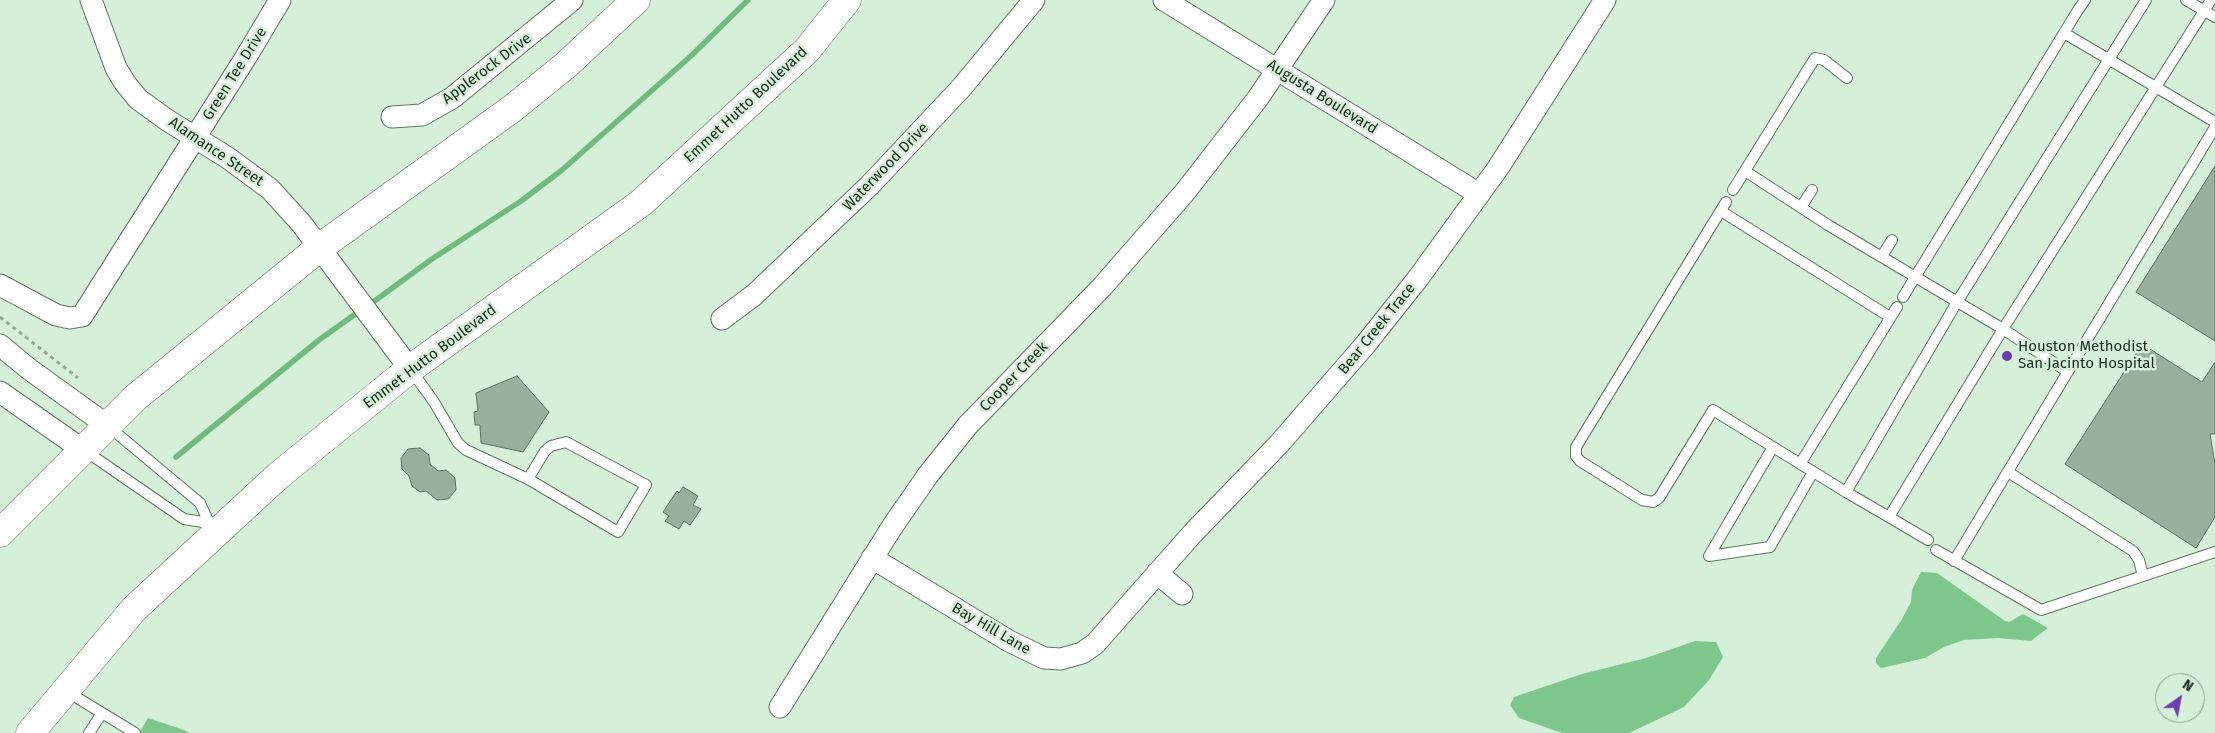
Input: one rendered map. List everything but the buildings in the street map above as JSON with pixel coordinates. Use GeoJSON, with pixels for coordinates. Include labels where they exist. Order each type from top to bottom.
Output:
{"type":"FeatureCollection","features":[{"type":"Feature","properties":{"kind":"street","name":"Alamance Street"},"geometry":{"type":"LineString","coordinates":[[91,0],[105,43],[125,83],[138,98],[195,138],[241,166],[270,189],[301,223],[410,369]]}},
{"type":"Feature","properties":{"kind":"street","name":"Green Tee Drive"},"geometry":{"type":"LineString","coordinates":[[0,285],[56,315],[70,318],[82,316],[280,0]]}},
{"type":"Feature","properties":{"kind":"street","name":"Applerock Drive"},"geometry":{"type":"LineString","coordinates":[[392,117],[422,115],[452,98],[572,0]]}},
{"type":"Feature","properties":{"kind":"street"},"geometry":{"type":"LineString","coordinates":[[0,533],[135,398],[320,248],[513,108],[566,65],[636,0]]}},
{"type":"Feature","properties":{"kind":"street","name":"Emmet Hutto Boulevard"},"geometry":{"type":"LineString","coordinates":[[30,733],[134,608],[213,527],[410,369],[641,204],[807,50],[848,0]]}},
{"type":"Feature","properties":{"kind":"street","name":"Waterwood Drive"},"geometry":{"type":"LineString","coordinates":[[722,319],[754,295],[870,185],[962,87],[1034,0]]}},
{"type":"Feature","properties":{"kind":"street","name":"Augusta Boulevard"},"geometry":{"type":"LineString","coordinates":[[1164,0],[1478,194]]}},
{"type":"Feature","properties":{"kind":"street","name":"Cooper Creek"},"geometry":{"type":"LineString","coordinates":[[780,707],[872,558],[928,475],[968,425],[1102,287],[1180,198],[1235,128],[1324,0]]}},
{"type":"Feature","properties":{"kind":"street","name":"Bear Creek Trace"},"geometry":{"type":"LineString","coordinates":[[1110,627],[1157,573],[1279,444],[1352,360],[1419,276],[1503,160],[1605,0]]}},
{"type":"Feature","properties":{"kind":"street"},"geometry":{"type":"LineString","coordinates":[[0,346],[108,426]]}},
{"type":"Feature","properties":{"kind":"street"},"geometry":{"type":"LineString","coordinates":[[0,392],[83,450]]}},
{"type":"Feature","properties":{"kind":"street","name":"Bay Hill Lane"},"geometry":{"type":"LineString","coordinates":[[872,558],[1009,641],[1044,658],[1061,659],[1082,653],[1095,644],[1110,627]]}},
{"type":"Feature","properties":{"kind":"street"},"geometry":{"type":"LineString","coordinates":[[1157,573],[1182,594]]}},
{"type":"Feature","properties":{"kind":"lane"},"geometry":{"type":"LineString","coordinates":[[1903,297],[2085,0]]}},
{"type":"Feature","properties":{"kind":"lane"},"geometry":{"type":"LineString","coordinates":[[1846,492],[1957,302],[2146,0]]}},
{"type":"Feature","properties":{"kind":"lane"},"geometry":{"type":"LineString","coordinates":[[2186,0],[2215,17]]}},
{"type":"Feature","properties":{"kind":"lane"},"geometry":{"type":"LineString","coordinates":[[1889,517],[2004,328],[2211,0]]}},
{"type":"Feature","properties":{"kind":"lane"},"geometry":{"type":"LineString","coordinates":[[2064,33],[2215,122]]}},
{"type":"Feature","properties":{"kind":"lane"},"geometry":{"type":"LineString","coordinates":[[1733,190],[1815,58],[1824,60],[1847,78]]}},
{"type":"Feature","properties":{"kind":"lane"},"geometry":{"type":"LineString","coordinates":[[1954,561],[2215,127]]}},
{"type":"Feature","properties":{"kind":"lane"},"geometry":{"type":"LineString","coordinates":[[1745,170],[1801,207],[1957,302],[2004,328],[2068,372]]}},
{"type":"Feature","properties":{"kind":"lane"},"geometry":{"type":"LineString","coordinates":[[1801,207],[1812,190]]}},
{"type":"Feature","properties":{"kind":"lane"},"geometry":{"type":"LineString","coordinates":[[1890,318],[1723,207],[1576,446],[1575,452],[1580,461],[1648,502],[1653,502],[1658,498],[1714,410],[1813,472],[1928,540]]}},
{"type":"Feature","properties":{"kind":"lane"},"geometry":{"type":"LineString","coordinates":[[1882,256],[1892,240]]}},
{"type":"Feature","properties":{"kind":"lane"},"geometry":{"type":"LineString","coordinates":[[1800,464],[1897,307]]}},
{"type":"Feature","properties":{"kind":"lane"},"geometry":{"type":"LineString","coordinates":[[410,369],[434,402],[458,443],[466,450],[528,479],[618,532],[646,485],[566,442],[551,446],[528,479]]}},
{"type":"Feature","properties":{"kind":"lane"},"geometry":{"type":"LineString","coordinates":[[108,426],[200,503],[213,527]]}},
{"type":"Feature","properties":{"kind":"lane"},"geometry":{"type":"LineString","coordinates":[[1773,447],[1709,556],[1770,547],[1813,472]]}},
{"type":"Feature","properties":{"kind":"lane"},"geometry":{"type":"LineString","coordinates":[[83,450],[184,518],[213,527]]}},
{"type":"Feature","properties":{"kind":"lane"},"geometry":{"type":"LineString","coordinates":[[2008,472],[2133,551],[2139,560],[2143,576]]}},
{"type":"Feature","properties":{"kind":"lane"},"geometry":{"type":"LineString","coordinates":[[1936,550],[2041,610],[2215,552]]}},
{"type":"Feature","properties":{"kind":"lane"},"geometry":{"type":"LineString","coordinates":[[65,690],[135,733]]}},
{"type":"Feature","properties":{"kind":"lane"},"geometry":{"type":"LineString","coordinates":[[90,733],[102,713]]}},
{"type":"Feature","properties":{"kind":"path"},"geometry":{"type":"LineString","coordinates":[[0,317],[81,381]]}},
{"type":"Feature","properties":{"kind":"green space"},"geometry":{"type":"Polygon","coordinates":[[[1921,572],[1937,573],[2005,621],[2009,622],[2023,614],[2048,628],[2031,641],[1998,638],[1964,640],[1944,647],[1925,658],[1881,668],[1876,663],[1876,658],[1911,602],[1912,590],[1921,572]]]}},
{"type":"Feature","properties":{"kind":"green space"},"geometry":{"type":"Polygon","coordinates":[[[1695,641],[1716,642],[1723,657],[1709,680],[1684,707],[1629,733],[1562,733],[1519,718],[1510,705],[1514,697],[1582,674],[1646,658],[1695,641]]]}},
{"type":"Feature","properties":{"kind":"green space"},"geometry":{"type":"Polygon","coordinates":[[[148,718],[184,730],[190,733],[139,733],[148,718]]]}},
{"type":"Feature","properties":{"kind":"waterway"},"geometry":{"type":"LineString","coordinates":[[369,305],[432,259],[521,201],[562,170],[692,55],[748,0]]}},
{"type":"Feature","properties":{"kind":"waterway"},"geometry":{"type":"LineString","coordinates":[[176,457],[319,340],[361,310]]}},
{"type":"Feature","properties":{"kind":"place","name":"Houston Methodist San Jacinto Hospital"},"geometry":{"type":"Point","coordinates":[2007,356]}}]}
